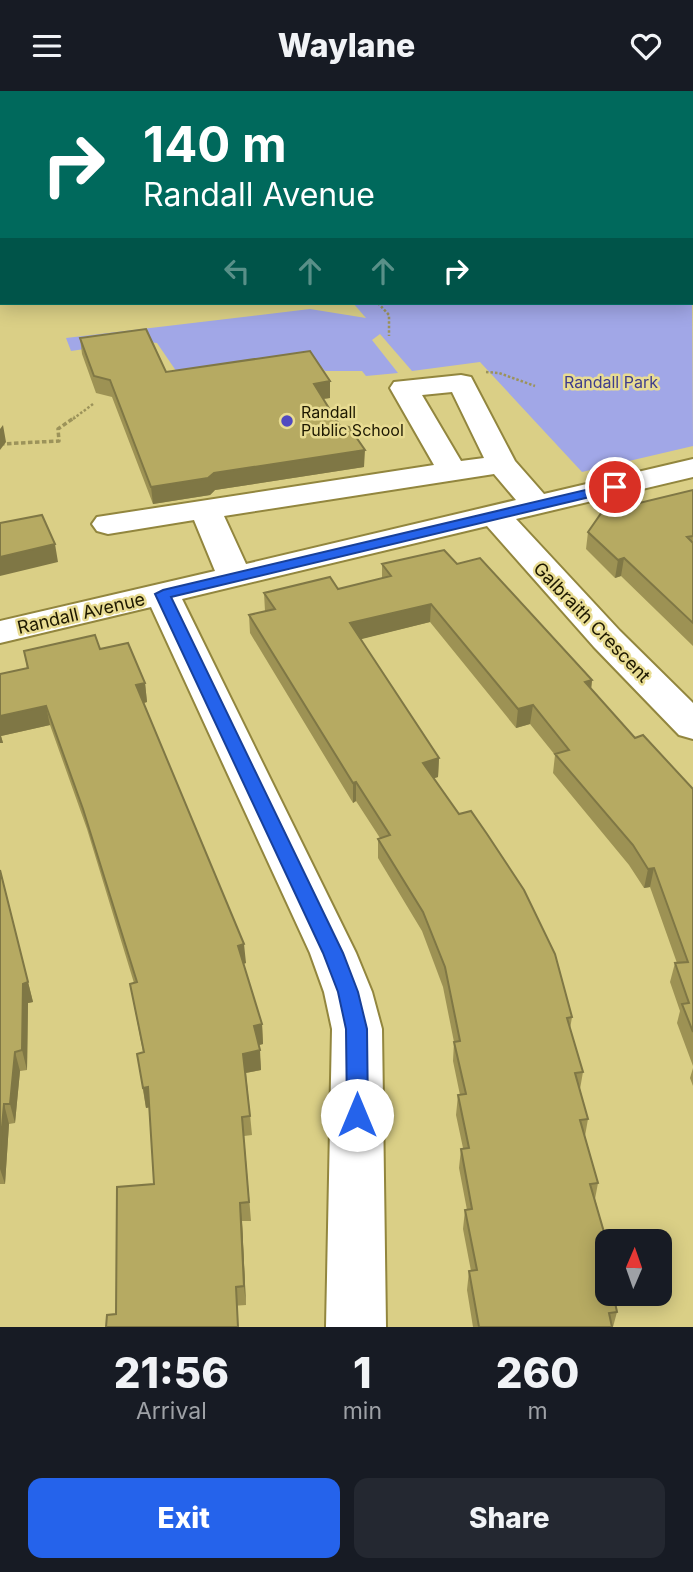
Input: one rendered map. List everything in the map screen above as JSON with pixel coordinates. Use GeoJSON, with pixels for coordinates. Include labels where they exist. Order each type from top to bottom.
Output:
{"type":"FeatureCollection","features":[{"type":"Feature","properties":{"kind":"street"},"geometry":{"type":"LineString","coordinates":[[453,471],[404,388],[461,383],[502,464],[537,505]]}},
{"type":"Feature","properties":{"kind":"street"},"geometry":{"type":"LineString","coordinates":[[108,524],[502,464]]}},
{"type":"Feature","properties":{"kind":"street","name":"Randall Avenue"},"geometry":{"type":"LineString","coordinates":[[0,632],[693,468]]}},
{"type":"Feature","properties":{"kind":"street"},"geometry":{"type":"LineString","coordinates":[[205,509],[235,577]]}},
{"type":"Feature","properties":{"kind":"street","name":"Galbraith Crescent"},"geometry":{"type":"LineString","coordinates":[[494,515],[607,639],[693,726]]}},
{"type":"Feature","properties":{"kind":"street"},"geometry":{"type":"LineString","coordinates":[[163,594],[333,953],[348,992],[357,1029],[356,1327]]}},
{"type":"Feature","properties":{"kind":"path"},"geometry":{"type":"LineString","coordinates":[[380,305],[389,315],[389,336]]}},
{"type":"Feature","properties":{"kind":"path"},"geometry":{"type":"LineString","coordinates":[[461,383],[477,371],[499,373],[535,387]]}},
{"type":"Feature","properties":{"kind":"path"},"geometry":{"type":"LineString","coordinates":[[0,444],[59,441],[58,429],[93,404]]}},
{"type":"Feature","properties":{"kind":"green space","name":"Randall Park"},"geometry":{"type":"Polygon","coordinates":[[[355,305],[692,305],[693,446],[582,472],[480,362],[412,371],[380,334],[372,340],[398,373],[366,376],[362,371],[325,371],[318,363],[183,381],[157,343],[139,341],[71,351],[66,338],[310,309],[366,318],[355,305]]]}},
{"type":"Feature","properties":{"kind":"building"},"geometry":{"type":"Polygon","coordinates":[[[146,329],[166,372],[310,351],[330,381],[314,384],[340,426],[349,427],[365,450],[214,473],[208,478],[151,487],[110,380],[94,376],[80,338],[146,329]]]}},
{"type":"Feature","properties":{"kind":"building"},"geometry":{"type":"Polygon","coordinates":[[[693,490],[693,536],[687,537],[693,543],[693,623],[624,558],[618,560],[588,532],[602,512],[693,490]]]}},
{"type":"Feature","properties":{"kind":"building"},"geometry":{"type":"Polygon","coordinates":[[[42,515],[55,544],[0,557],[0,523],[42,515]]]}},
{"type":"Feature","properties":{"kind":"building"},"geometry":{"type":"Polygon","coordinates":[[[444,550],[457,564],[480,558],[592,680],[585,682],[635,738],[643,735],[693,789],[693,1032],[682,1004],[689,1003],[675,963],[688,962],[654,868],[648,869],[633,845],[555,754],[569,750],[533,705],[518,709],[431,604],[350,623],[439,758],[423,763],[459,814],[471,811],[487,834],[524,890],[555,954],[572,1017],[567,1018],[583,1072],[575,1073],[588,1119],[580,1120],[598,1183],[590,1184],[603,1229],[595,1229],[595,1306],[616,1306],[617,1312],[609,1313],[612,1327],[479,1327],[469,1271],[477,1270],[465,1210],[472,1209],[461,1149],[469,1148],[458,1095],[466,1094],[454,1042],[460,1041],[445,967],[423,912],[378,839],[390,835],[356,782],[353,783],[249,615],[275,609],[264,593],[330,577],[338,589],[391,576],[382,564],[444,550]]]}},
{"type":"Feature","properties":{"kind":"building"},"geometry":{"type":"Polygon","coordinates":[[[95,635],[100,649],[128,643],[145,683],[136,685],[244,944],[238,946],[262,1024],[254,1026],[260,1050],[243,1054],[250,1116],[242,1117],[249,1202],[240,1203],[244,1286],[236,1287],[238,1327],[106,1327],[107,1315],[116,1314],[117,1187],[154,1184],[148,1087],[143,1088],[137,1054],[144,1052],[130,984],[137,982],[83,809],[46,706],[0,716],[0,674],[28,668],[24,651],[95,635]]]}},
{"type":"Feature","properties":{"kind":"building"},"geometry":{"type":"Polygon","coordinates":[[[0,870],[28,982],[23,984],[22,1050],[15,1052],[10,1104],[4,1104],[0,1150],[0,870]]]}},
{"type":"Feature","properties":{"kind":"place","name":"Randall Public School"},"geometry":{"type":"Point","coordinates":[287,421]}},
{"type":"Feature","properties":{"kind":"route"},"geometry":{"type":"LineString","coordinates":[[357,1115],[357,1029],[348,992],[333,953],[313,916],[163,594],[615,487]]}}]}
